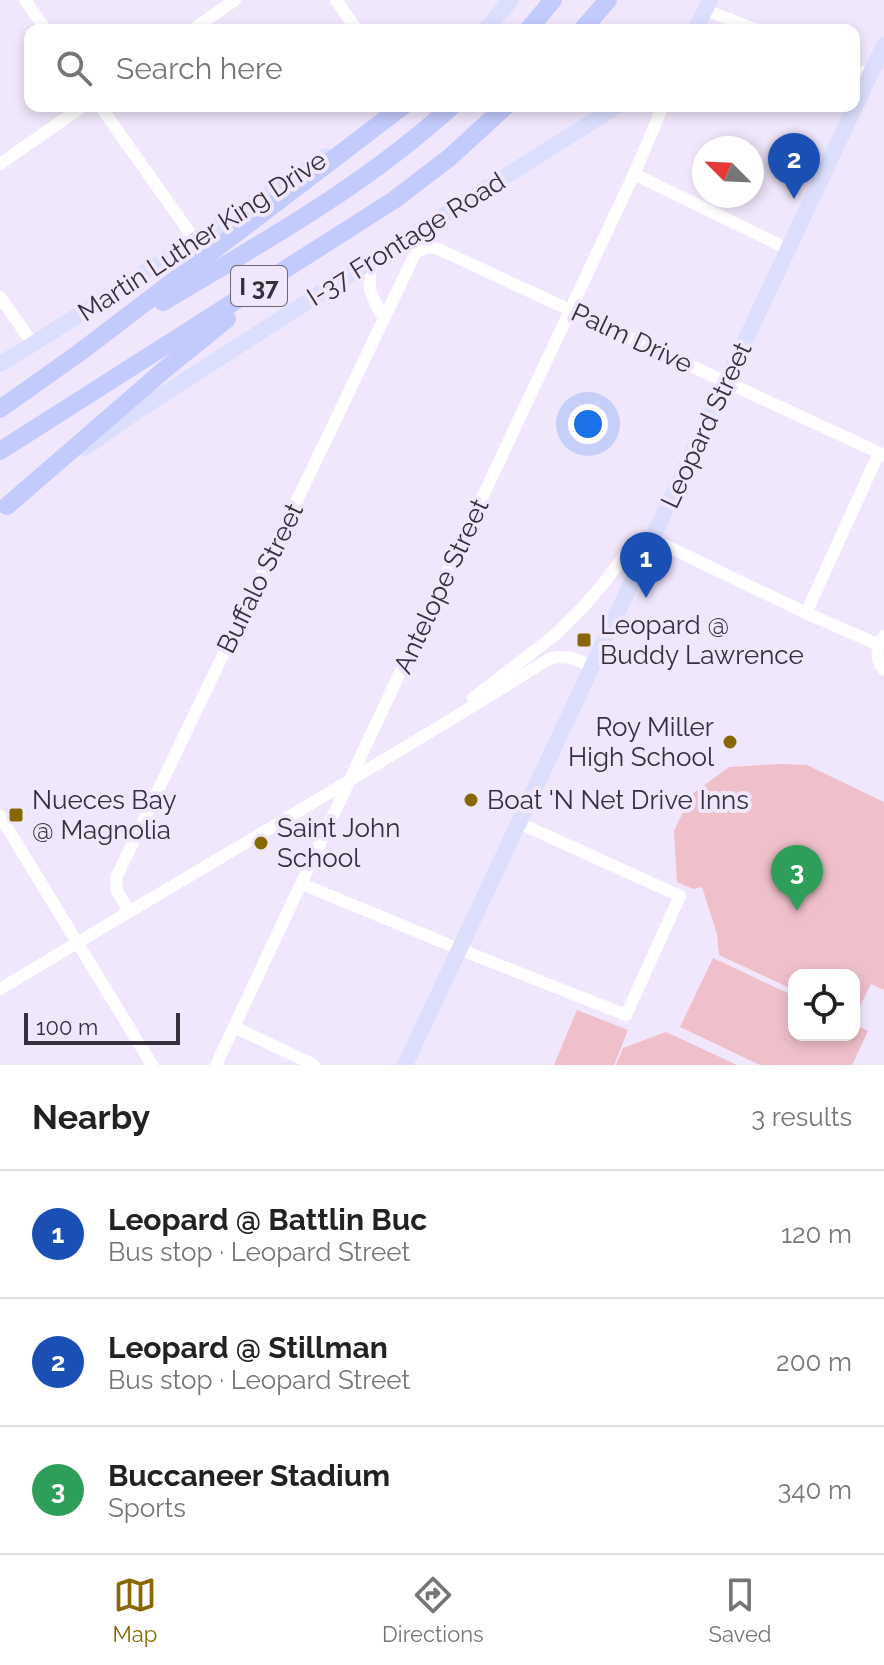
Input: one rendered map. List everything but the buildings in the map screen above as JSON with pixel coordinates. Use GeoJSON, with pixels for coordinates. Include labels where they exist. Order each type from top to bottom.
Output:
{"type":"FeatureCollection","features":[{"type":"Feature","properties":{"kind":"highway"},"geometry":{"type":"LineString","coordinates":[[533,24],[553,0]]}},
{"type":"Feature","properties":{"kind":"highway"},"geometry":{"type":"LineString","coordinates":[[587,24],[608,0]]}},
{"type":"Feature","properties":{"kind":"highway"},"geometry":{"type":"LineString","coordinates":[[79,353],[395,112]]}},
{"type":"Feature","properties":{"kind":"highway","name":"I 37"},"geometry":{"type":"LineString","coordinates":[[0,409],[79,353],[362,178],[445,112]]}},
{"type":"Feature","properties":{"kind":"highway","name":"I 37"},"geometry":{"type":"LineString","coordinates":[[0,451],[394,200],[449,158],[499,112]]}},
{"type":"Feature","properties":{"kind":"highway"},"geometry":{"type":"LineString","coordinates":[[4,508],[212,331],[349,230]]}},
{"type":"Feature","properties":{"kind":"main road"},"geometry":{"type":"LineString","coordinates":[[490,24],[511,0]]}},
{"type":"Feature","properties":{"kind":"main road","name":"Leopard Street"},"geometry":{"type":"LineString","coordinates":[[862,72],[884,45]]}},
{"type":"Feature","properties":{"kind":"main road","name":"Martin Luther King Drive"},"geometry":{"type":"LineString","coordinates":[[0,364],[394,112]]}},
{"type":"Feature","properties":{"kind":"main road","name":"I-37 Frontage Road"},"geometry":{"type":"LineString","coordinates":[[4,508],[136,412],[607,112]]}},
{"type":"Feature","properties":{"kind":"main road","name":"Leopard Street"},"geometry":{"type":"LineString","coordinates":[[405,1065],[788,249],[845,112]]}},
{"type":"Feature","properties":{"kind":"street"},"geometry":{"type":"LineString","coordinates":[[25,0],[42,24]]}},
{"type":"Feature","properties":{"kind":"street"},"geometry":{"type":"LineString","coordinates":[[201,24],[235,0]]}},
{"type":"Feature","properties":{"kind":"street"},"geometry":{"type":"LineString","coordinates":[[336,0],[353,24]]}},
{"type":"Feature","properties":{"kind":"street"},"geometry":{"type":"LineString","coordinates":[[702,18],[730,24]]}},
{"type":"Feature","properties":{"kind":"street"},"geometry":{"type":"LineString","coordinates":[[0,164],[74,112]]}},
{"type":"Feature","properties":{"kind":"street"},"geometry":{"type":"LineString","coordinates":[[104,112],[195,240]]}},
{"type":"Feature","properties":{"kind":"street","name":"Antelope Street"},"geometry":{"type":"LineString","coordinates":[[216,1065],[660,112]]}},
{"type":"Feature","properties":{"kind":"street"},"geometry":{"type":"LineString","coordinates":[[634,174],[788,249]]}},
{"type":"Feature","properties":{"kind":"street","name":"Palm Drive"},"geometry":{"type":"LineString","coordinates":[[422,249],[436,248],[882,454]]}},
{"type":"Feature","properties":{"kind":"street","name":"Buffalo Street"},"geometry":{"type":"LineString","coordinates":[[129,911],[117,891],[116,878],[411,260],[422,249]]}},
{"type":"Feature","properties":{"kind":"street"},"geometry":{"type":"LineString","coordinates":[[373,260],[369,291],[384,319]]}},
{"type":"Feature","properties":{"kind":"street"},"geometry":{"type":"LineString","coordinates":[[333,285],[349,283],[369,291]]}},
{"type":"Feature","properties":{"kind":"street"},"geometry":{"type":"LineString","coordinates":[[0,297],[33,344]]}},
{"type":"Feature","properties":{"kind":"street"},"geometry":{"type":"LineString","coordinates":[[806,613],[882,454]]}},
{"type":"Feature","properties":{"kind":"street"},"geometry":{"type":"LineString","coordinates":[[426,734],[552,637],[599,588],[630,548],[652,539],[806,613],[881,640],[878,660],[884,670]]}},
{"type":"Feature","properties":{"kind":"street"},"geometry":{"type":"LineString","coordinates":[[552,637],[572,656],[591,666]]}},
{"type":"Feature","properties":{"kind":"street"},"geometry":{"type":"LineString","coordinates":[[549,659],[552,637]]}},
{"type":"Feature","properties":{"kind":"street"},"geometry":{"type":"LineString","coordinates":[[0,989],[350,782],[549,659],[572,656]]}},
{"type":"Feature","properties":{"kind":"street"},"geometry":{"type":"LineString","coordinates":[[0,816],[152,1065]]}},
{"type":"Feature","properties":{"kind":"street"},"geometry":{"type":"LineString","coordinates":[[302,884],[626,1015],[680,896],[519,823]]}},
{"type":"Feature","properties":{"kind":"street"},"geometry":{"type":"LineString","coordinates":[[234,1027],[314,1065]]}},
{"type":"Feature","properties":{"kind":"shaded area"},"geometry":{"type":"Polygon","coordinates":[[[807,765],[884,802],[884,990],[871,984],[860,1006],[860,969],[788,969],[788,987],[719,955],[717,934],[702,887],[693,889],[677,882],[674,831],[691,795],[729,767],[807,765]]]}},
{"type":"Feature","properties":{"kind":"shaded area"},"geometry":{"type":"Polygon","coordinates":[[[713,958],[788,993],[788,1041],[860,1041],[860,1027],[868,1031],[852,1065],[760,1065],[680,1027],[713,958]]]}},
{"type":"Feature","properties":{"kind":"shaded area"},"geometry":{"type":"Polygon","coordinates":[[[577,1010],[628,1030],[614,1065],[554,1065],[577,1010]]]}},
{"type":"Feature","properties":{"kind":"shaded area"},"geometry":{"type":"Polygon","coordinates":[[[666,1032],[737,1065],[616,1065],[623,1048],[666,1032]]]}},
{"type":"Feature","properties":{"kind":"place","name":"Leopard @ Stillman"},"geometry":{"type":"Point","coordinates":[794,199]}},
{"type":"Feature","properties":{"kind":"place","name":"Leopard @ Battlin Buc"},"geometry":{"type":"Point","coordinates":[646,598]}},
{"type":"Feature","properties":{"kind":"place","name":"Leopard @ Buddy Lawrence"},"geometry":{"type":"Point","coordinates":[584,640]}},
{"type":"Feature","properties":{"kind":"place","name":"Roy Miller High School"},"geometry":{"type":"Point","coordinates":[730,742]}},
{"type":"Feature","properties":{"kind":"place","name":"Boat 'N Net Drive Inns"},"geometry":{"type":"Point","coordinates":[471,800]}},
{"type":"Feature","properties":{"kind":"place","name":"Nueces Bay @ Magnolia"},"geometry":{"type":"Point","coordinates":[16,815]}},
{"type":"Feature","properties":{"kind":"place","name":"Saint John School"},"geometry":{"type":"Point","coordinates":[261,843]}},
{"type":"Feature","properties":{"kind":"place","name":"Buccaneer Stadium"},"geometry":{"type":"Point","coordinates":[797,911]}}]}
